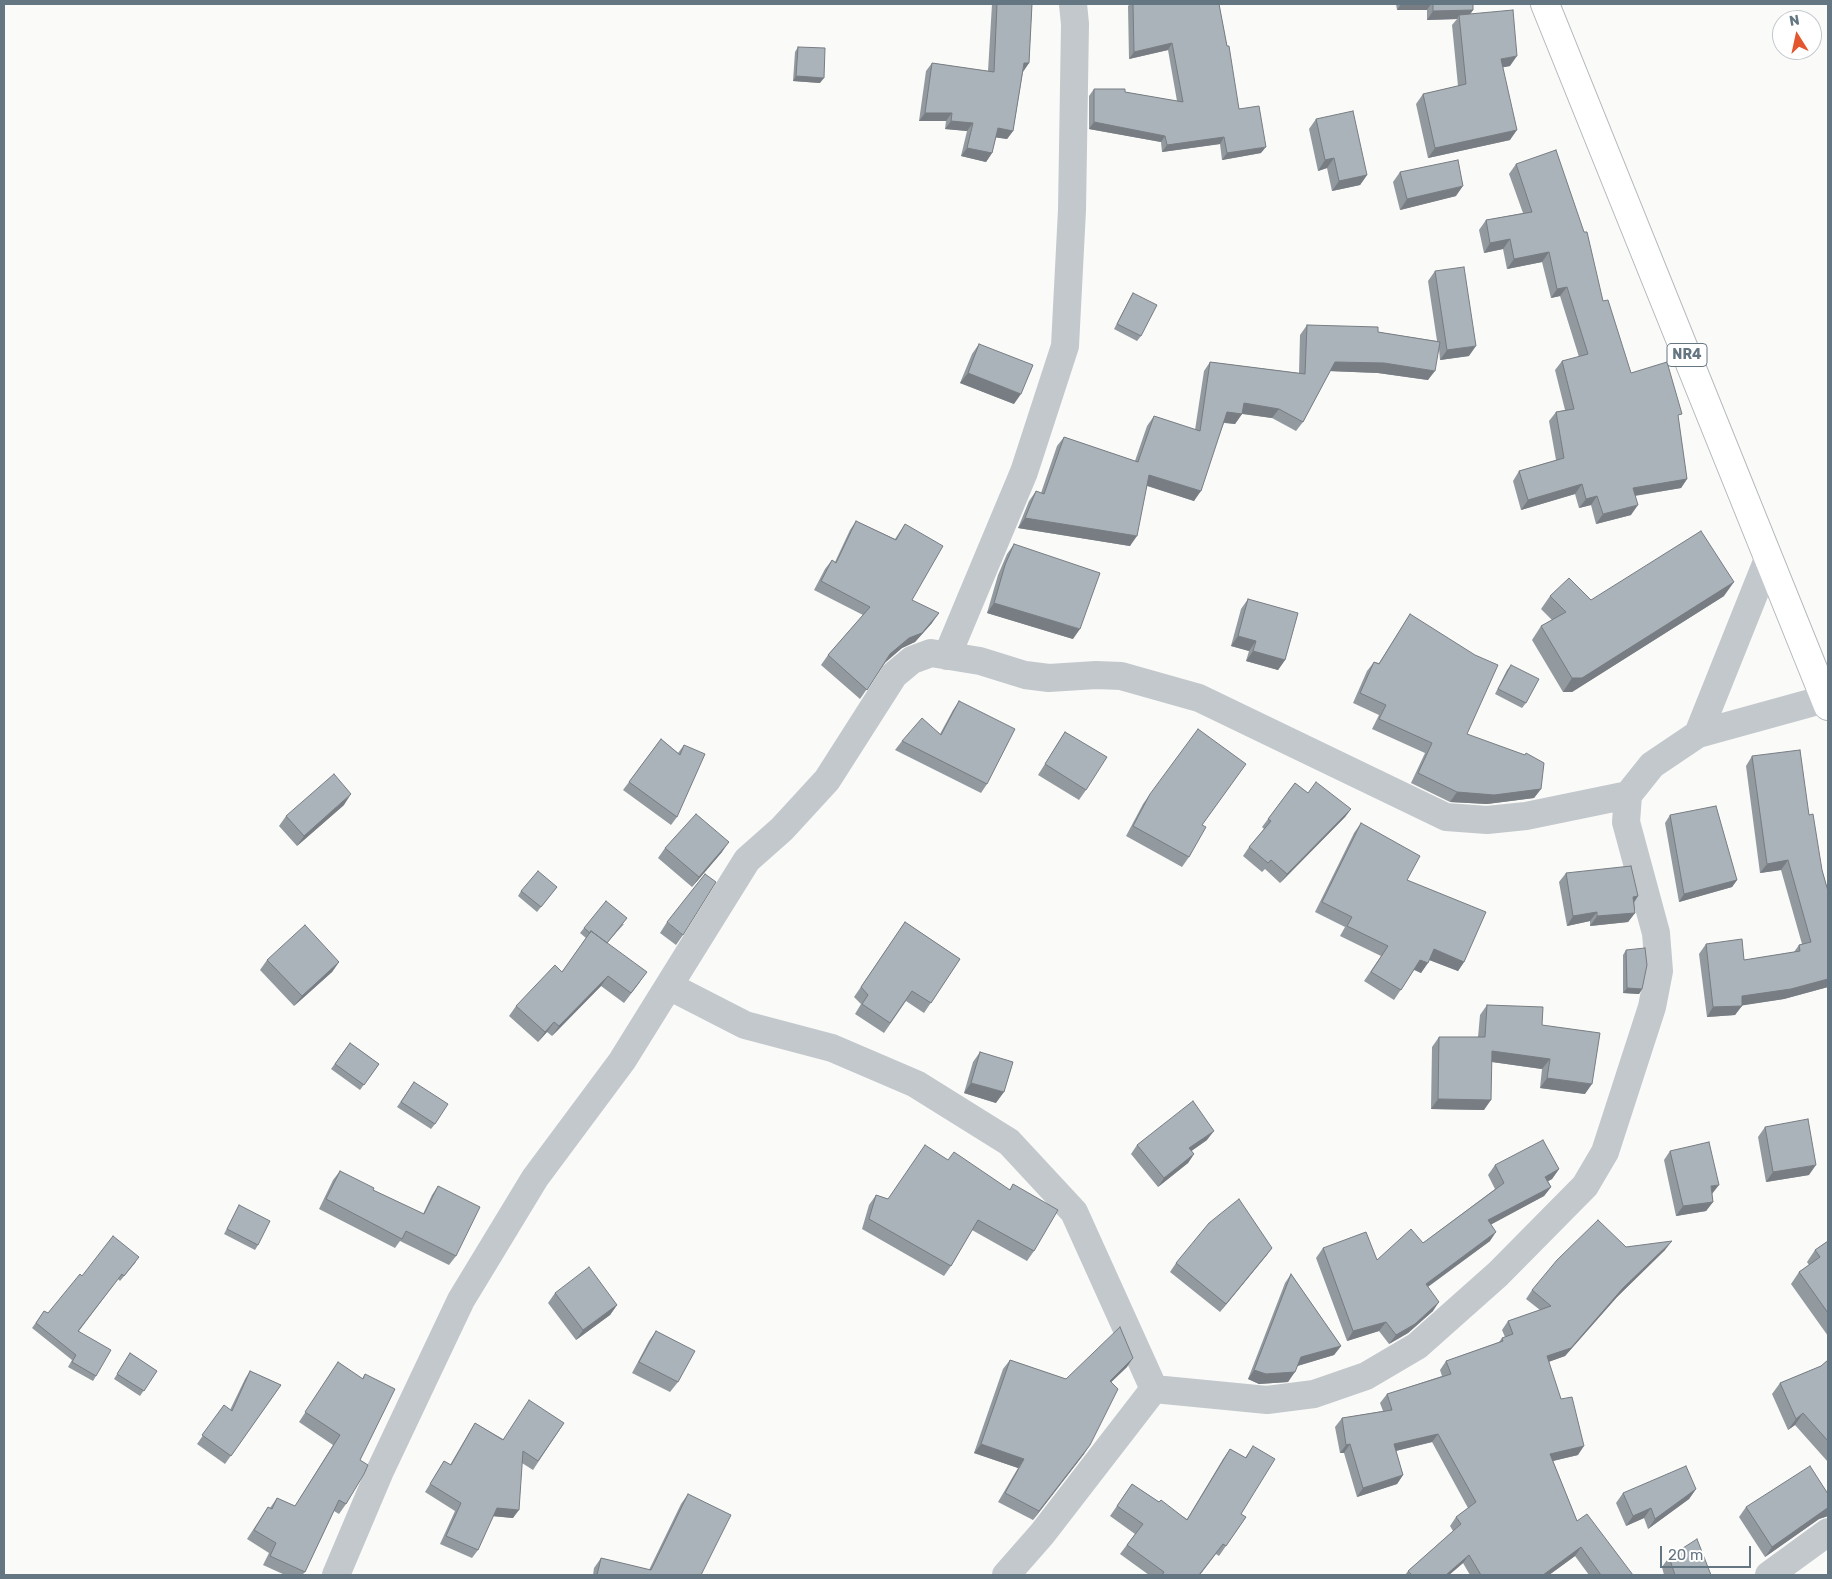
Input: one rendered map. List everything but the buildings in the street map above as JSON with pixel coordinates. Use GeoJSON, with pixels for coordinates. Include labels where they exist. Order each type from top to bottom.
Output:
{"type":"FeatureCollection","features":[{"type":"Feature","properties":{"kind":"highway","name":"NR4"},"geometry":{"type":"LineString","coordinates":[[1545,4],[1826,703]]}},
{"type":"Feature","properties":{"kind":"street"},"geometry":{"type":"LineString","coordinates":[[947,656],[1024,472],[1065,346],[1072,210],[1075,24],[1073,4]]}},
{"type":"Feature","properties":{"kind":"street"},"geometry":{"type":"LineString","coordinates":[[1698,734],[1768,559]]}},
{"type":"Feature","properties":{"kind":"street"},"geometry":{"type":"LineString","coordinates":[[336,1575],[380,1471],[461,1300],[535,1178],[622,1061],[747,860],[782,829],[826,780],[894,675],[912,660],[931,653],[980,661],[1025,675],[1041,677],[1120,676],[1199,698],[1446,817],[1487,820],[1526,816],[1628,795]]}},
{"type":"Feature","properties":{"kind":"street"},"geometry":{"type":"LineString","coordinates":[[1154,1389],[1267,1400],[1314,1394],[1366,1376],[1417,1346],[1498,1274],[1585,1186],[1605,1152],[1652,1007],[1659,971],[1656,933],[1626,822],[1628,795],[1652,765],[1698,734],[1826,703]]}},
{"type":"Feature","properties":{"kind":"street"},"geometry":{"type":"LineString","coordinates":[[669,986],[745,1025],[832,1048],[916,1084],[1009,1142],[1074,1212],[1154,1389]]}},
{"type":"Feature","properties":{"kind":"street"},"geometry":{"type":"LineString","coordinates":[[1006,1575],[1042,1534],[1154,1389]]}},
{"type":"Feature","properties":{"kind":"street"},"geometry":{"type":"LineString","coordinates":[[1769,1575],[1828,1532]]}}]}
